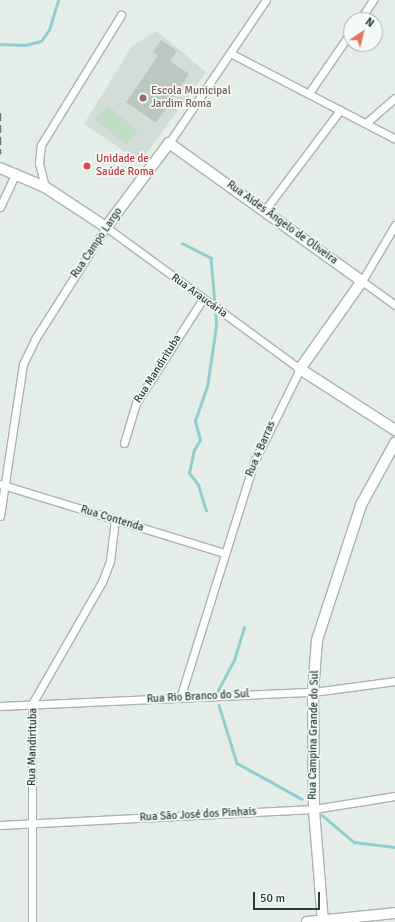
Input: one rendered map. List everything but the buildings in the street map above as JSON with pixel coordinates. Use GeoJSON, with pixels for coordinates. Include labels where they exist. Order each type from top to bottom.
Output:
{"type":"FeatureCollection","features":[{"type":"Feature","properties":{"kind":"street","name":"Rua Campo Largo"},"geometry":{"type":"LineString","coordinates":[[0,516],[16,394],[23,364],[35,339],[106,227],[169,143],[232,54],[266,0]]}},
{"type":"Feature","properties":{"kind":"street"},"geometry":{"type":"LineString","coordinates":[[365,12],[373,0]]}},
{"type":"Feature","properties":{"kind":"street"},"geometry":{"type":"LineString","coordinates":[[45,187],[39,163],[41,145],[121,15]]}},
{"type":"Feature","properties":{"kind":"street"},"geometry":{"type":"LineString","coordinates":[[309,93],[343,44]]}},
{"type":"Feature","properties":{"kind":"street"},"geometry":{"type":"LineString","coordinates":[[232,54],[395,139]]}},
{"type":"Feature","properties":{"kind":"street"},"geometry":{"type":"LineString","coordinates":[[366,123],[395,98]]}},
{"type":"Feature","properties":{"kind":"street"},"geometry":{"type":"LineString","coordinates":[[265,210],[340,110]]}},
{"type":"Feature","properties":{"kind":"street","name":"Rua Aides Ângelo de Oliveira"},"geometry":{"type":"LineString","coordinates":[[169,143],[265,210],[395,305]]}},
{"type":"Feature","properties":{"kind":"street","name":"Rua Araucária"},"geometry":{"type":"LineString","coordinates":[[0,168],[16,173],[45,187],[106,227],[202,300],[300,369],[395,430]]}},
{"type":"Feature","properties":{"kind":"street"},"geometry":{"type":"LineString","coordinates":[[0,207],[16,173]]}},
{"type":"Feature","properties":{"kind":"street","name":"Rua 4 Barras"},"geometry":{"type":"LineString","coordinates":[[180,698],[224,553],[254,462],[300,369],[362,281],[395,225]]}},
{"type":"Feature","properties":{"kind":"street","name":"Rua Mandirituba"},"geometry":{"type":"LineString","coordinates":[[124,443],[136,403],[202,300]]}},
{"type":"Feature","properties":{"kind":"street","name":"Rua Campina Grande do Sul"},"geometry":{"type":"LineString","coordinates":[[323,921],[314,809],[313,692],[321,622],[361,505],[395,443]]}},
{"type":"Feature","properties":{"kind":"street","name":"Rua Contenda"},"geometry":{"type":"LineString","coordinates":[[3,485],[224,553]]}},
{"type":"Feature","properties":{"kind":"street","name":"Rua Mandirituba"},"geometry":{"type":"LineString","coordinates":[[32,922],[32,704],[102,582],[110,562],[115,520]]}},
{"type":"Feature","properties":{"kind":"street","name":"Rua Rio Branco do Sul"},"geometry":{"type":"LineString","coordinates":[[0,706],[313,692],[395,681]]}},
{"type":"Feature","properties":{"kind":"street","name":"Rua São José dos Pinhais"},"geometry":{"type":"LineString","coordinates":[[0,825],[314,809],[395,796]]}},
{"type":"Feature","properties":{"kind":"street"},"geometry":{"type":"LineString","coordinates":[[307,922],[395,913]]}},
{"type":"Feature","properties":{"kind":"shaded area","name":"Escola Municipal Jardim Roma"},"geometry":{"type":"Polygon","coordinates":[[[157,31],[206,72],[140,162],[84,124],[132,46],[157,31]]]}},
{"type":"Feature","properties":{"kind":"green space"},"geometry":{"type":"Polygon","coordinates":[[[107,105],[138,130],[126,145],[95,120],[107,105]]]}},
{"type":"Feature","properties":{"kind":"waterway"},"geometry":{"type":"LineString","coordinates":[[0,44],[25,45],[41,41],[49,30],[58,0]]}},
{"type":"Feature","properties":{"kind":"waterway"},"geometry":{"type":"LineString","coordinates":[[182,243],[211,258],[215,304]]}},
{"type":"Feature","properties":{"kind":"waterway"},"geometry":{"type":"LineString","coordinates":[[206,511],[198,485],[189,473],[194,450],[200,440],[195,421],[207,387],[216,326],[215,309]]}},
{"type":"Feature","properties":{"kind":"waterway"},"geometry":{"type":"LineString","coordinates":[[216,694],[234,660],[244,627]]}},
{"type":"Feature","properties":{"kind":"waterway"},"geometry":{"type":"LineString","coordinates":[[219,705],[237,763],[302,799]]}},
{"type":"Feature","properties":{"kind":"waterway"},"geometry":{"type":"LineString","coordinates":[[322,815],[354,842],[395,847]]}},
{"type":"Feature","properties":{"kind":"railway"},"geometry":{"type":"LineString","coordinates":[[0,113],[0,154]]}},
{"type":"Feature","properties":{"kind":"place","name":"Escola Municipal Jardim Roma"},"geometry":{"type":"Point","coordinates":[143,98]}},
{"type":"Feature","properties":{"kind":"place","name":"Unidade de Saúde Roma"},"geometry":{"type":"Point","coordinates":[87,166]}}]}
